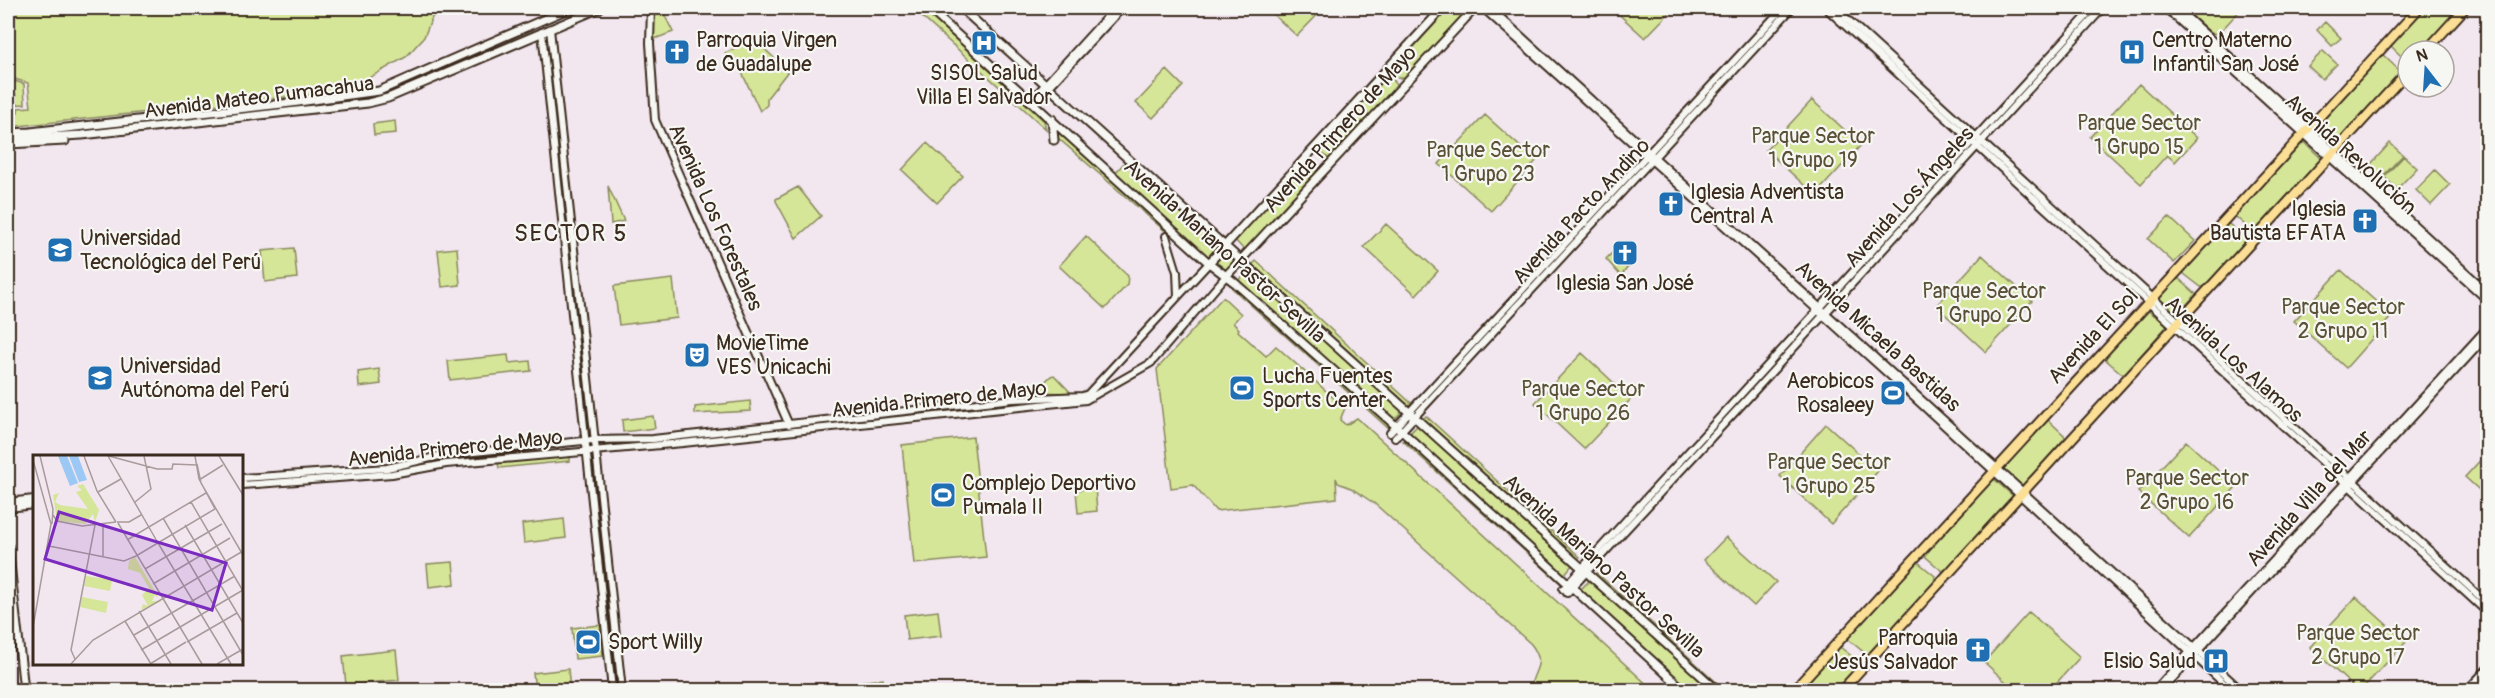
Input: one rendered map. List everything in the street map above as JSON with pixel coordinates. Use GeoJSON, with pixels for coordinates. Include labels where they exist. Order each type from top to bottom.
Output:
{"type":"FeatureCollection","features":[{"type":"Feature","properties":{"kind":"main road","name":"Avenida Mateo Pumacahua"},"geometry":{"type":"LineString","coordinates":[[9,137],[379,91],[570,8]]}},
{"type":"Feature","properties":{"kind":"main road","name":"Avenida Mateo Pumacahua"},"geometry":{"type":"LineString","coordinates":[[9,137],[60,137],[378,100],[600,8]]}},
{"type":"Feature","properties":{"kind":"main road","name":"Avenida Mariano Pastor Sevilla"},"geometry":{"type":"LineString","coordinates":[[928,8],[1209,263],[1399,429],[1568,588],[1684,690]]}},
{"type":"Feature","properties":{"kind":"main road","name":"Avenida Mariano Pastor Sevilla"},"geometry":{"type":"LineString","coordinates":[[961,8],[1717,690]]}},
{"type":"Feature","properties":{"kind":"main road","name":"Avenida Primero de Mayo"},"geometry":{"type":"LineString","coordinates":[[1209,263],[1443,8]]}},
{"type":"Feature","properties":{"kind":"main road","name":"Avenida Primero de Mayo"},"geometry":{"type":"LineString","coordinates":[[1226,276],[1475,8]]}},
{"type":"Feature","properties":{"kind":"main road","name":"Avenida Revolución"},"geometry":{"type":"LineString","coordinates":[[2166,8],[2306,130]]}},
{"type":"Feature","properties":{"kind":"main road","name":"Avenida Revolución"},"geometry":{"type":"LineString","coordinates":[[2176,8],[2487,300]]}},
{"type":"Feature","properties":{"kind":"main road","name":"Avenida El Sol"},"geometry":{"type":"LineString","coordinates":[[1794,690],[2420,8]]}},
{"type":"Feature","properties":{"kind":"main road"},"geometry":{"type":"LineString","coordinates":[[2437,39],[2465,8]]}},
{"type":"Feature","properties":{"kind":"main road"},"geometry":{"type":"LineString","coordinates":[[1842,690],[2396,84]]}},
{"type":"Feature","properties":{"kind":"main road"},"geometry":{"type":"LineString","coordinates":[[1052,119],[1054,140]]}},
{"type":"Feature","properties":{"kind":"main road","name":"Avenida Revolución"},"geometry":{"type":"LineString","coordinates":[[2333,155],[2487,293]]}},
{"type":"Feature","properties":{"kind":"main road"},"geometry":{"type":"LineString","coordinates":[[8,546],[24,690]]}},
{"type":"Feature","properties":{"kind":"street","name":"Avenida Los Forestales"},"geometry":{"type":"LineString","coordinates":[[651,8],[650,43],[655,120],[790,428]]}},
{"type":"Feature","properties":{"kind":"street"},"geometry":{"type":"LineString","coordinates":[[1047,85],[1114,8]]}},
{"type":"Feature","properties":{"kind":"street"},"geometry":{"type":"LineString","coordinates":[[1032,101],[1122,8]]}},
{"type":"Feature","properties":{"kind":"street","name":"Avenida Micaela Bastidas"},"geometry":{"type":"LineString","coordinates":[[1484,8],[1650,155]]}},
{"type":"Feature","properties":{"kind":"street","name":"Avenida Micaela Bastidas"},"geometry":{"type":"LineString","coordinates":[[1490,8],[2194,652],[2231,690]]}},
{"type":"Feature","properties":{"kind":"street","name":"Avenida Pacto Andino"},"geometry":{"type":"LineString","coordinates":[[1393,436],[1783,8]]}},
{"type":"Feature","properties":{"kind":"street","name":"Avenida Pacto Andino"},"geometry":{"type":"LineString","coordinates":[[1650,155],[1792,8]]}},
{"type":"Feature","properties":{"kind":"street","name":"Avenida Los Alamos"},"geometry":{"type":"LineString","coordinates":[[1826,8],[1977,141]]}},
{"type":"Feature","properties":{"kind":"street","name":"Avenida Los Alamos"},"geometry":{"type":"LineString","coordinates":[[1836,8],[2177,325],[2487,604]]}},
{"type":"Feature","properties":{"kind":"street","name":"Avenida Los Ángeles"},"geometry":{"type":"LineString","coordinates":[[1568,588],[1832,301],[2094,8]]}},
{"type":"Feature","properties":{"kind":"street","name":"Avenida Los Ángeles"},"geometry":{"type":"LineString","coordinates":[[1977,141],[2103,8]]}},
{"type":"Feature","properties":{"kind":"street"},"geometry":{"type":"LineString","coordinates":[[546,31],[622,690]]}},
{"type":"Feature","properties":{"kind":"street"},"geometry":{"type":"LineString","coordinates":[[546,31],[584,440],[612,690]]}},
{"type":"Feature","properties":{"kind":"street"},"geometry":{"type":"LineString","coordinates":[[1166,236],[1177,272],[1178,296]]}},
{"type":"Feature","properties":{"kind":"street","name":"Avenida Primero de Mayo"},"geometry":{"type":"LineString","coordinates":[[243,485],[392,474],[446,464],[790,428],[1013,399],[1083,396],[1088,394],[1209,263]]}},
{"type":"Feature","properties":{"kind":"street","name":"Avenida Primero de Mayo"},"geometry":{"type":"LineString","coordinates":[[243,478],[387,468],[444,455],[584,440],[653,439],[1086,400],[1151,363],[1226,276]]}},
{"type":"Feature","properties":{"kind":"street","name":"Avenida Villa del Mar"},"geometry":{"type":"LineString","coordinates":[[2162,690],[2487,327]]}},
{"type":"Feature","properties":{"kind":"street","name":"Avenida Villa del Mar"},"geometry":{"type":"LineString","coordinates":[[2349,482],[2487,335]]}},
{"type":"Feature","properties":{"kind":"street","name":"Avenida Los Alamos"},"geometry":{"type":"LineString","coordinates":[[2349,482],[2487,613]]}},
{"type":"Feature","properties":{"kind":"street"},"geometry":{"type":"LineString","coordinates":[[8,502],[33,499]]}},
{"type":"Feature","properties":{"kind":"street"},"geometry":{"type":"LineString","coordinates":[[8,508],[33,505]]}},
{"type":"Feature","properties":{"kind":"street"},"geometry":{"type":"LineString","coordinates":[[602,599],[612,598]]}},
{"type":"Feature","properties":{"kind":"street","name":"Avenida Micaela Bastidas"},"geometry":{"type":"LineString","coordinates":[[2194,652],[2241,690]]}},
{"type":"Feature","properties":{"kind":"street","name":"Avenida Villa del Mar"},"geometry":{"type":"LineString","coordinates":[[2155,690],[2194,652]]}},
{"type":"Feature","properties":{"kind":"street"},"geometry":{"type":"LineString","coordinates":[[2467,690],[2487,668]]}},
{"type":"Feature","properties":{"kind":"street"},"geometry":{"type":"LineString","coordinates":[[2475,690],[2487,677]]}},
{"type":"Feature","properties":{"kind":"green space"},"geometry":{"type":"Polygon","coordinates":[[[8,8],[436,8],[424,37],[406,57],[346,91],[342,85],[337,86],[333,92],[9,127],[8,113],[18,112],[18,108],[31,107],[28,83],[8,77],[8,8]]]}},
{"type":"Feature","properties":{"kind":"green space"},"geometry":{"type":"Polygon","coordinates":[[[653,8],[661,8],[673,32],[652,40],[653,8]]]}},
{"type":"Feature","properties":{"kind":"green space"},"geometry":{"type":"Polygon","coordinates":[[[912,8],[922,8],[1044,121],[1046,129],[912,8]]]}},
{"type":"Feature","properties":{"kind":"green space"},"geometry":{"type":"Polygon","coordinates":[[[1266,8],[1324,8],[1297,36],[1266,8]]]}},
{"type":"Feature","properties":{"kind":"green space"},"geometry":{"type":"Polygon","coordinates":[[[1446,8],[1471,8],[1406,78],[1398,78],[1390,70],[1391,66],[1446,8]]]}},
{"type":"Feature","properties":{"kind":"green space"},"geometry":{"type":"Polygon","coordinates":[[[1612,8],[1674,8],[1645,38],[1612,8]]]}},
{"type":"Feature","properties":{"kind":"green space"},"geometry":{"type":"Polygon","coordinates":[[[2191,8],[2242,8],[2218,34],[2211,33],[2191,15],[2191,8]]]}},
{"type":"Feature","properties":{"kind":"green space"},"geometry":{"type":"Polygon","coordinates":[[[2422,8],[2460,8],[2431,39],[2396,39],[2396,51],[2390,45],[2422,8]]]}},
{"type":"Feature","properties":{"kind":"green space"},"geometry":{"type":"Polygon","coordinates":[[[2325,22],[2341,38],[2332,46],[2317,30],[2325,22]]]}},
{"type":"Feature","properties":{"kind":"green space"},"geometry":{"type":"Polygon","coordinates":[[[754,39],[788,71],[767,98],[767,105],[760,111],[736,60],[730,62],[725,53],[754,39]]]}},
{"type":"Feature","properties":{"kind":"green space"},"geometry":{"type":"Polygon","coordinates":[[[2323,51],[2337,64],[2322,79],[2308,66],[2323,51]]]}},
{"type":"Feature","properties":{"kind":"green space"},"geometry":{"type":"Polygon","coordinates":[[[2381,53],[2396,67],[2396,77],[2335,144],[2330,144],[2313,128],[2381,53]]]}},
{"type":"Feature","properties":{"kind":"green space"},"geometry":{"type":"Polygon","coordinates":[[[1167,70],[1183,86],[1153,118],[1136,103],[1167,70]]]}},
{"type":"Feature","properties":{"kind":"green space"},"geometry":{"type":"Polygon","coordinates":[[[1384,75],[1393,79],[1396,87],[1331,161],[1317,148],[1384,75]]]}},
{"type":"Feature","properties":{"kind":"green space"},"geometry":{"type":"Polygon","coordinates":[[[8,79],[24,84],[25,104],[10,105],[16,96],[8,87],[8,79]]]}},
{"type":"Feature","properties":{"kind":"green space","name":"Parque Sector 1 Grupo 15"},"geometry":{"type":"Polygon","coordinates":[[[2139,84],[2197,138],[2175,162],[2167,155],[2141,184],[2090,137],[2139,84]]]}},
{"type":"Feature","properties":{"kind":"green space","name":"Parque Sector 1 Grupo 19"},"geometry":{"type":"Polygon","coordinates":[[[1812,100],[1861,145],[1815,195],[1766,150],[1812,100]]]}},
{"type":"Feature","properties":{"kind":"green space","name":"Parque Sector 1 Grupo 23"},"geometry":{"type":"Polygon","coordinates":[[[1485,115],[1536,161],[1491,211],[1439,164],[1485,115]]]}},
{"type":"Feature","properties":{"kind":"green space"},"geometry":{"type":"Polygon","coordinates":[[[395,121],[396,133],[374,135],[373,124],[395,121]]]}},
{"type":"Feature","properties":{"kind":"green space"},"geometry":{"type":"Polygon","coordinates":[[[1056,131],[1165,228],[1164,230],[1058,138],[1056,131]]]}},
{"type":"Feature","properties":{"kind":"green space"},"geometry":{"type":"Polygon","coordinates":[[[2302,140],[2322,159],[2256,231],[2252,231],[2236,217],[2235,213],[2302,140]]]}},
{"type":"Feature","properties":{"kind":"green space"},"geometry":{"type":"Polygon","coordinates":[[[927,143],[963,176],[937,203],[902,170],[927,143]]]}},
{"type":"Feature","properties":{"kind":"green space"},"geometry":{"type":"Polygon","coordinates":[[[2390,143],[2403,155],[2383,176],[2370,165],[2390,143]]]}},
{"type":"Feature","properties":{"kind":"green space"},"geometry":{"type":"Polygon","coordinates":[[[2404,156],[2417,168],[2397,189],[2384,177],[2404,156]]]}},
{"type":"Feature","properties":{"kind":"green space"},"geometry":{"type":"Polygon","coordinates":[[[1305,160],[1319,173],[1244,250],[1234,239],[1305,160]]]}},
{"type":"Feature","properties":{"kind":"green space"},"geometry":{"type":"Polygon","coordinates":[[[1126,161],[1218,245],[1208,257],[1115,173],[1126,161]]]}},
{"type":"Feature","properties":{"kind":"green space"},"geometry":{"type":"Polygon","coordinates":[[[2435,170],[2450,185],[2431,205],[2416,190],[2435,170]]]}},
{"type":"Feature","properties":{"kind":"green space"},"geometry":{"type":"Polygon","coordinates":[[[608,186],[624,221],[611,224],[608,186]]]}},
{"type":"Feature","properties":{"kind":"green space"},"geometry":{"type":"Polygon","coordinates":[[[798,187],[821,216],[796,238],[776,199],[798,187]]]}},
{"type":"Feature","properties":{"kind":"green space"},"geometry":{"type":"Polygon","coordinates":[[[2169,217],[2195,241],[2174,263],[2148,239],[2169,217]]]}},
{"type":"Feature","properties":{"kind":"green space"},"geometry":{"type":"Polygon","coordinates":[[[1386,224],[1438,271],[1416,295],[1364,247],[1386,224]]]}},
{"type":"Feature","properties":{"kind":"green space"},"geometry":{"type":"Polygon","coordinates":[[[2226,224],[2245,238],[2245,242],[2204,287],[2201,287],[2184,274],[2184,269],[2226,224]]]}},
{"type":"Feature","properties":{"kind":"green space"},"geometry":{"type":"Polygon","coordinates":[[[1086,236],[1128,276],[1127,285],[1105,309],[1059,266],[1086,236]]]}},
{"type":"Feature","properties":{"kind":"green space"},"geometry":{"type":"Polygon","coordinates":[[[294,248],[297,278],[265,282],[262,251],[294,248]]]}},
{"type":"Feature","properties":{"kind":"green space"},"geometry":{"type":"Polygon","coordinates":[[[457,248],[460,285],[442,287],[438,250],[457,248]]]}},
{"type":"Feature","properties":{"kind":"green space"},"geometry":{"type":"Polygon","coordinates":[[[1224,250],[1236,261],[1232,268],[1225,271],[1213,261],[1224,250]]]}},
{"type":"Feature","properties":{"kind":"green space"},"geometry":{"type":"Polygon","coordinates":[[[1612,253],[1628,267],[1621,276],[1606,259],[1612,253]]]}},
{"type":"Feature","properties":{"kind":"green space","name":"Parque Sector 1 Grupo 20"},"geometry":{"type":"Polygon","coordinates":[[[1982,255],[2032,301],[1986,352],[1936,306],[1982,255]]]}},
{"type":"Feature","properties":{"kind":"green space"},"geometry":{"type":"Polygon","coordinates":[[[1256,261],[1411,403],[1407,407],[1300,311],[1287,295],[1251,266],[1256,261]]]}},
{"type":"Feature","properties":{"kind":"green space","name":"Parque Sector 2 Grupo 11"},"geometry":{"type":"Polygon","coordinates":[[[2341,270],[2392,316],[2346,368],[2294,321],[2341,270]]]}},
{"type":"Feature","properties":{"kind":"green space"},"geometry":{"type":"Polygon","coordinates":[[[1247,271],[1402,411],[1393,421],[1239,281],[1247,271]]]}},
{"type":"Feature","properties":{"kind":"green space"},"geometry":{"type":"Polygon","coordinates":[[[2177,277],[2196,294],[2177,315],[2158,298],[2177,277]]]}},
{"type":"Feature","properties":{"kind":"green space"},"geometry":{"type":"Polygon","coordinates":[[[673,279],[677,318],[619,325],[614,286],[673,279]]]}},
{"type":"Feature","properties":{"kind":"green space"},"geometry":{"type":"Polygon","coordinates":[[[1235,286],[1390,425],[1388,428],[1232,288],[1235,286]]]}},
{"type":"Feature","properties":{"kind":"green space","name":"Lucha Fuentes Sports Center"},"geometry":{"type":"Polygon","coordinates":[[[1223,297],[1241,314],[1233,323],[1239,329],[1238,331],[1266,356],[1276,346],[1345,408],[1340,420],[1346,425],[1357,418],[1653,690],[1530,690],[1539,662],[1531,644],[1375,504],[1351,488],[1338,483],[1336,478],[1337,498],[1216,511],[1193,485],[1171,488],[1157,369],[1223,297]]]}},
{"type":"Feature","properties":{"kind":"green space"},"geometry":{"type":"Polygon","coordinates":[[[2147,310],[2166,324],[2166,327],[2125,373],[2121,373],[2106,360],[2106,355],[2147,310]]]}},
{"type":"Feature","properties":{"kind":"green space","name":"Parque Sector 1 Grupo 26"},"geometry":{"type":"Polygon","coordinates":[[[1582,353],[1631,399],[1584,449],[1535,403],[1582,353]]]}},
{"type":"Feature","properties":{"kind":"green space"},"geometry":{"type":"Polygon","coordinates":[[[508,355],[509,363],[530,361],[531,371],[450,380],[448,361],[508,355]]]}},
{"type":"Feature","properties":{"kind":"green space"},"geometry":{"type":"Polygon","coordinates":[[[379,369],[381,384],[359,387],[358,372],[379,369]]]}},
{"type":"Feature","properties":{"kind":"green space"},"geometry":{"type":"Polygon","coordinates":[[[1054,375],[1071,393],[1034,392],[1051,376],[1054,375]]]}},
{"type":"Feature","properties":{"kind":"green space"},"geometry":{"type":"Polygon","coordinates":[[[750,401],[751,411],[695,414],[695,407],[750,401]]]}},
{"type":"Feature","properties":{"kind":"green space"},"geometry":{"type":"Polygon","coordinates":[[[653,416],[655,428],[623,432],[622,420],[653,416]]]}},
{"type":"Feature","properties":{"kind":"green space"},"geometry":{"type":"Polygon","coordinates":[[[1426,416],[1580,557],[1577,560],[1422,420],[1426,416]]]}},
{"type":"Feature","properties":{"kind":"green space"},"geometry":{"type":"Polygon","coordinates":[[[2045,420],[2048,420],[2065,438],[2023,485],[2019,485],[2003,470],[2003,467],[2045,420]]]}},
{"type":"Feature","properties":{"kind":"green space","name":"Parque Sector 1 Grupo 25"},"geometry":{"type":"Polygon","coordinates":[[[1826,424],[1878,471],[1831,524],[1780,476],[1826,424]]]}},
{"type":"Feature","properties":{"kind":"green space"},"geometry":{"type":"Polygon","coordinates":[[[1418,425],[1573,564],[1564,575],[1409,434],[1418,425]]]}},
{"type":"Feature","properties":{"kind":"green space","name":"Complejo Deportivo Pumala II"},"geometry":{"type":"Polygon","coordinates":[[[973,437],[986,557],[914,564],[902,445],[973,437]]]}},
{"type":"Feature","properties":{"kind":"green space"},"geometry":{"type":"Polygon","coordinates":[[[1405,439],[1562,581],[1560,583],[1403,441],[1405,439]]]}},
{"type":"Feature","properties":{"kind":"green space","name":"Parque Sector 2 Grupo 16"},"geometry":{"type":"Polygon","coordinates":[[[2186,441],[2236,487],[2189,538],[2138,492],[2186,441]]]}},
{"type":"Feature","properties":{"kind":"green space"},"geometry":{"type":"Polygon","coordinates":[[[2487,453],[2487,497],[2465,477],[2487,453]]]}},
{"type":"Feature","properties":{"kind":"green space"},"geometry":{"type":"Polygon","coordinates":[[[570,456],[570,461],[499,468],[498,463],[570,456]]]}},
{"type":"Feature","properties":{"kind":"green space"},"geometry":{"type":"Polygon","coordinates":[[[1991,480],[1995,480],[2013,496],[1947,569],[1942,571],[1926,557],[1925,553],[1991,480]]]}},
{"type":"Feature","properties":{"kind":"green space"},"geometry":{"type":"Polygon","coordinates":[[[1095,488],[1097,511],[1078,513],[1076,490],[1095,488]]]}},
{"type":"Feature","properties":{"kind":"green space"},"geometry":{"type":"Polygon","coordinates":[[[564,519],[566,538],[524,543],[522,524],[564,519]]]}},
{"type":"Feature","properties":{"kind":"green space"},"geometry":{"type":"Polygon","coordinates":[[[1726,537],[1776,582],[1754,606],[1704,560],[1726,537]]]}},
{"type":"Feature","properties":{"kind":"green space"},"geometry":{"type":"Polygon","coordinates":[[[453,562],[455,584],[429,587],[427,564],[453,562]]]}},
{"type":"Feature","properties":{"kind":"green space"},"geometry":{"type":"Polygon","coordinates":[[[1915,563],[1919,563],[1935,576],[1934,582],[1866,654],[1849,640],[1849,636],[1915,563]]]}},
{"type":"Feature","properties":{"kind":"green space"},"geometry":{"type":"Polygon","coordinates":[[[1597,573],[1725,690],[1719,690],[1636,613],[1624,599],[1594,576],[1597,573]]]}},
{"type":"Feature","properties":{"kind":"green space"},"geometry":{"type":"Polygon","coordinates":[[[1590,580],[1711,690],[1690,690],[1580,590],[1590,580]]]}},
{"type":"Feature","properties":{"kind":"green space","name":"Parque Sector 2 Grupo 17"},"geometry":{"type":"Polygon","coordinates":[[[2356,597],[2406,642],[2361,690],[2357,690],[2310,647],[2356,597]]]}},
{"type":"Feature","properties":{"kind":"green space"},"geometry":{"type":"Polygon","coordinates":[[[938,611],[941,636],[907,640],[904,615],[938,611]]]}},
{"type":"Feature","properties":{"kind":"green space"},"geometry":{"type":"Polygon","coordinates":[[[2029,612],[2080,657],[2050,690],[2015,690],[1984,662],[2029,612]]]}},
{"type":"Feature","properties":{"kind":"green space","name":"Sport Willy"},"geometry":{"type":"Polygon","coordinates":[[[600,625],[603,656],[575,659],[572,628],[600,625]]]}},
{"type":"Feature","properties":{"kind":"green space"},"geometry":{"type":"Polygon","coordinates":[[[1840,647],[1859,662],[1857,667],[1835,690],[1800,690],[1840,647]]]}},
{"type":"Feature","properties":{"kind":"green space"},"geometry":{"type":"Polygon","coordinates":[[[396,650],[399,680],[346,685],[343,656],[396,650]]]}},
{"type":"Feature","properties":{"kind":"green space"},"geometry":{"type":"Polygon","coordinates":[[[568,669],[570,690],[535,690],[533,673],[568,669]]]}},
{"type":"Feature","properties":{"kind":"green space"},"geometry":{"type":"Polygon","coordinates":[[[883,679],[885,690],[859,690],[858,682],[883,679]]]}},
{"type":"Feature","properties":{"kind":"place","name":"SISOL Salud Villa El Salvador"},"geometry":{"type":"Point","coordinates":[984,43]}},
{"type":"Feature","properties":{"kind":"place","name":"Parroquia Virgen de Guadalupe"},"geometry":{"type":"Point","coordinates":[677,52]}},
{"type":"Feature","properties":{"kind":"place","name":"Centro Materno Infantil San José"},"geometry":{"type":"Point","coordinates":[2132,52]}},
{"type":"Feature","properties":{"kind":"place","name":"Iglesia Adventista Central A"},"geometry":{"type":"Point","coordinates":[1671,204]}},
{"type":"Feature","properties":{"kind":"place","name":"Iglesia Bautista EFATA"},"geometry":{"type":"Point","coordinates":[2365,221]}},
{"type":"Feature","properties":{"kind":"place","name":"Universidad Tecnológica del Perú"},"geometry":{"type":"Point","coordinates":[60,250]}},
{"type":"Feature","properties":{"kind":"place","name":"Iglesia San José"},"geometry":{"type":"Point","coordinates":[1625,253]}},
{"type":"Feature","properties":{"kind":"place","name":"MovieTime VES Unicachi"},"geometry":{"type":"Point","coordinates":[697,355]}},
{"type":"Feature","properties":{"kind":"place","name":"Universidad Autónoma del Perú"},"geometry":{"type":"Point","coordinates":[100,378]}},
{"type":"Feature","properties":{"kind":"place","name":"Lucha Fuentes Sports Center"},"geometry":{"type":"Point","coordinates":[1242,388]}},
{"type":"Feature","properties":{"kind":"place","name":"Aerobicos Rosaleey"},"geometry":{"type":"Point","coordinates":[1893,393]}},
{"type":"Feature","properties":{"kind":"place","name":"Complejo Deportivo Pumala II"},"geometry":{"type":"Point","coordinates":[943,495]}},
{"type":"Feature","properties":{"kind":"place","name":"Sport Willy"},"geometry":{"type":"Point","coordinates":[588,642]}},
{"type":"Feature","properties":{"kind":"place","name":"Parroquia Jesús Salvador"},"geometry":{"type":"Point","coordinates":[1978,650]}},
{"type":"Feature","properties":{"kind":"place","name":"Elsio Salud"},"geometry":{"type":"Point","coordinates":[2216,661]}},
{"type":"Feature","properties":{"kind":"district","name":"SECTOR 5"},"geometry":{"type":"Point","coordinates":[571,233]}}]}
